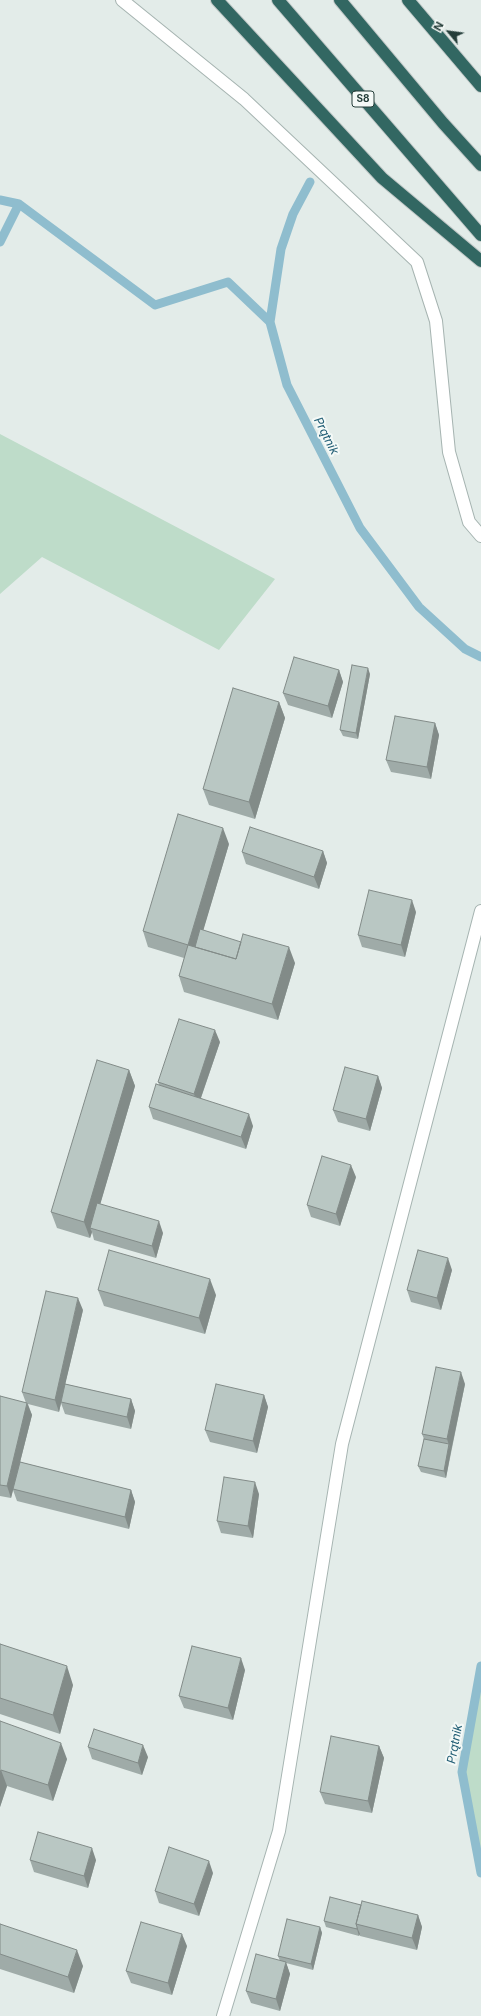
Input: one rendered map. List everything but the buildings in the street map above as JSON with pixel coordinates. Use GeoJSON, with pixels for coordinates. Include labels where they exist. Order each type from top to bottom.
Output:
{"type":"FeatureCollection","features":[{"type":"Feature","properties":{"kind":"highway"},"geometry":{"type":"LineString","coordinates":[[217,0],[280,70],[382,178],[481,261]]}},
{"type":"Feature","properties":{"kind":"highway","name":"S8"},"geometry":{"type":"LineString","coordinates":[[278,0],[481,235]]}},
{"type":"Feature","properties":{"kind":"highway"},"geometry":{"type":"LineString","coordinates":[[340,0],[443,123],[481,165]]}},
{"type":"Feature","properties":{"kind":"highway"},"geometry":{"type":"LineString","coordinates":[[408,0],[481,86]]}},
{"type":"Feature","properties":{"kind":"street"},"geometry":{"type":"LineString","coordinates":[[122,0],[244,99],[351,202],[417,262],[436,321],[449,452],[469,522],[481,536]]}},
{"type":"Feature","properties":{"kind":"street"},"geometry":{"type":"LineString","coordinates":[[223,2016],[279,1831],[342,1444],[481,911]]}},
{"type":"Feature","properties":{"kind":"green space"},"geometry":{"type":"Polygon","coordinates":[[[0,434],[275,579],[219,650],[42,557],[0,594],[0,434]]]}},
{"type":"Feature","properties":{"kind":"green space"},"geometry":{"type":"Polygon","coordinates":[[[481,1666],[481,1866],[462,1772],[481,1666]]]}},
{"type":"Feature","properties":{"kind":"waterway","name":"Prątnik"},"geometry":{"type":"LineString","coordinates":[[310,182],[293,214],[281,249],[270,322],[287,385],[360,528],[419,607],[465,649],[481,657]]}},
{"type":"Feature","properties":{"kind":"waterway"},"geometry":{"type":"LineString","coordinates":[[0,200],[19,204]]}},
{"type":"Feature","properties":{"kind":"waterway"},"geometry":{"type":"LineString","coordinates":[[0,242],[19,204],[155,305],[228,282],[270,322]]}},
{"type":"Feature","properties":{"kind":"waterway","name":"Prątnik"},"geometry":{"type":"LineString","coordinates":[[481,1666],[462,1772],[481,1873]]}}]}
